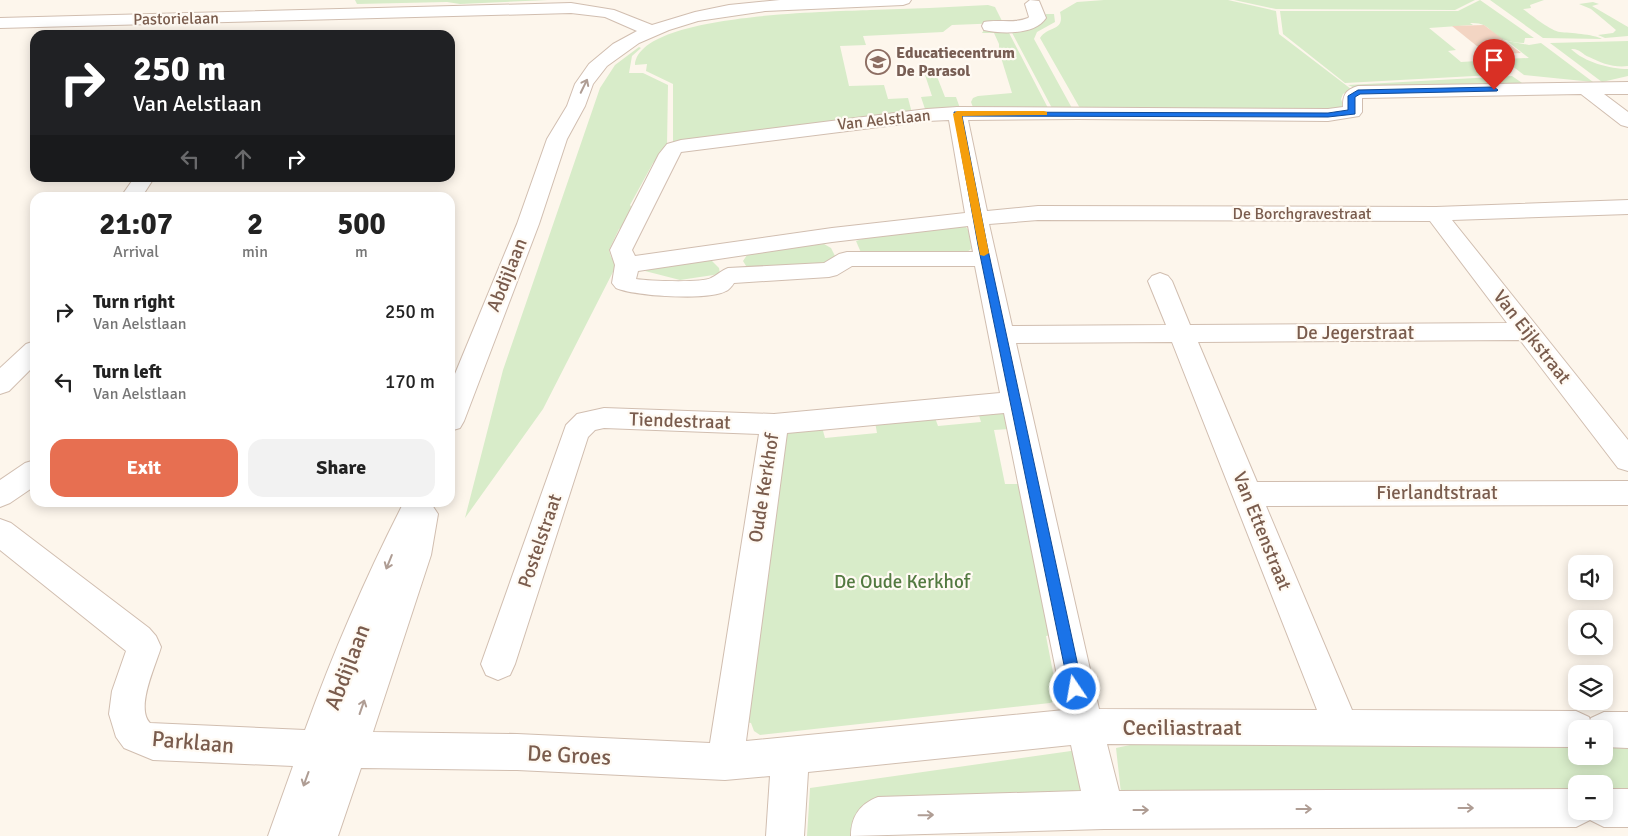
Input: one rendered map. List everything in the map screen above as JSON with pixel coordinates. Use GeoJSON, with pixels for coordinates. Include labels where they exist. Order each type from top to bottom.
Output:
{"type":"FeatureCollection","features":[{"type":"Feature","properties":{"kind":"street"},"geometry":{"type":"LineString","coordinates":[[278,30],[306,0]]}},
{"type":"Feature","properties":{"kind":"street"},"geometry":{"type":"LineString","coordinates":[[641,27],[673,11],[784,0]]}},
{"type":"Feature","properties":{"kind":"street"},"geometry":{"type":"LineString","coordinates":[[641,27],[723,10],[782,5],[904,0]]}},
{"type":"Feature","properties":{"kind":"street"},"geometry":{"type":"LineString","coordinates":[[990,26],[1035,22],[1038,18],[1041,2],[1015,2]]}},
{"type":"Feature","properties":{"kind":"street","name":"Pastorielaan"},"geometry":{"type":"LineString","coordinates":[[0,23],[571,8],[599,11],[641,27]]}},
{"type":"Feature","properties":{"kind":"street","name":"Abdijlaan"},"geometry":{"type":"LineString","coordinates":[[455,408],[528,224],[562,129],[575,108],[585,82],[595,69],[610,54],[632,39],[641,27]]}},
{"type":"Feature","properties":{"kind":"street"},"geometry":{"type":"LineString","coordinates":[[1585,88],[1628,121]]}},
{"type":"Feature","properties":{"kind":"street","name":"Van Aelstlaan"},"geometry":{"type":"LineString","coordinates":[[627,265],[621,250],[668,154],[674,148],[927,115],[1328,115],[1352,112],[1352,96],[1358,92],[1628,88]]}},
{"type":"Feature","properties":{"kind":"street"},"geometry":{"type":"LineString","coordinates":[[957,114],[985,259],[1083,726],[1104,810]]}},
{"type":"Feature","properties":{"kind":"street","name":"De Borchgravestraat"},"geometry":{"type":"LineString","coordinates":[[627,265],[836,235],[977,218],[1038,213],[1436,214],[1628,208]]}},
{"type":"Feature","properties":{"kind":"street","name":"Van Eijkstraat"},"geometry":{"type":"LineString","coordinates":[[1436,214],[1628,460]]}},
{"type":"Feature","properties":{"kind":"street"},"geometry":{"type":"LineString","coordinates":[[836,235],[847,259]]}},
{"type":"Feature","properties":{"kind":"street"},"geometry":{"type":"LineString","coordinates":[[724,250],[728,276]]}},
{"type":"Feature","properties":{"kind":"street"},"geometry":{"type":"LineString","coordinates":[[627,265],[624,283],[629,287],[643,289],[717,286],[728,276],[829,270],[847,259],[985,259]]}},
{"type":"Feature","properties":{"kind":"street"},"geometry":{"type":"LineString","coordinates":[[1160,282],[1182,334]]}},
{"type":"Feature","properties":{"kind":"street","name":"De Jegerstraat"},"geometry":{"type":"LineString","coordinates":[[1001,335],[1527,331]]}},
{"type":"Feature","properties":{"kind":"street","name":"Van Ettenstraat"},"geometry":{"type":"LineString","coordinates":[[1182,334],[1342,728]]}},
{"type":"Feature","properties":{"kind":"street"},"geometry":{"type":"LineString","coordinates":[[0,384],[30,355]]}},
{"type":"Feature","properties":{"kind":"street","name":"Oude Kerkhof"},"geometry":{"type":"LineString","coordinates":[[725,762],[774,424],[1015,402]]}},
{"type":"Feature","properties":{"kind":"street","name":"Tiendestraat"},"geometry":{"type":"LineString","coordinates":[[587,420],[604,418],[774,424]]}},
{"type":"Feature","properties":{"kind":"street","name":"Postelstraat"},"geometry":{"type":"LineString","coordinates":[[498,664],[576,432],[587,420]]}},
{"type":"Feature","properties":{"kind":"street"},"geometry":{"type":"LineString","coordinates":[[0,495],[30,474]]}},
{"type":"Feature","properties":{"kind":"street","name":"Fierlandtstraat"},"geometry":{"type":"LineString","coordinates":[[1247,494],[1628,493]]}},
{"type":"Feature","properties":{"kind":"street","name":"Abdijlaan"},"geometry":{"type":"LineString","coordinates":[[319,836],[332,749],[338,688],[393,554],[416,507]]}},
{"type":"Feature","properties":{"kind":"street","name":"Abdijlaan"},"geometry":{"type":"LineString","coordinates":[[287,836],[332,749],[415,555],[423,522],[424,507]]}},
{"type":"Feature","properties":{"kind":"street","name":"Parklaan"},"geometry":{"type":"LineString","coordinates":[[0,532],[137,639],[144,647],[128,696],[127,719],[136,735],[153,742],[332,749]]}},
{"type":"Feature","properties":{"kind":"street","name":"Ceciliastraat"},"geometry":{"type":"LineString","coordinates":[[790,755],[1083,726],[1568,729]]}},
{"type":"Feature","properties":{"kind":"street"},"geometry":{"type":"LineString","coordinates":[[1613,730],[1628,730]]}},
{"type":"Feature","properties":{"kind":"street","name":"De Groes"},"geometry":{"type":"LineString","coordinates":[[332,749],[516,752],[725,762],[790,755]]}},
{"type":"Feature","properties":{"kind":"street"},"geometry":{"type":"LineString","coordinates":[[785,836],[790,755]]}},
{"type":"Feature","properties":{"kind":"street"},"geometry":{"type":"LineString","coordinates":[[874,826],[1104,810],[1568,808]]}},
{"type":"Feature","properties":{"kind":"street"},"geometry":{"type":"LineString","coordinates":[[1613,808],[1628,808]]}},
{"type":"Feature","properties":{"kind":"green space"},"geometry":{"type":"Polygon","coordinates":[[[355,0],[548,0],[460,4],[447,2],[357,4],[355,0]]]}},
{"type":"Feature","properties":{"kind":"green space"},"geometry":{"type":"Polygon","coordinates":[[[1104,0],[1228,0],[1276,11],[1279,34],[1351,89],[1343,94],[1341,99],[1344,107],[1338,109],[1081,110],[1040,38],[1058,26],[1061,18],[1060,12],[1077,2],[1104,0]]]}},
{"type":"Feature","properties":{"kind":"green space"},"geometry":{"type":"Polygon","coordinates":[[[1234,0],[1475,0],[1455,10],[1276,9],[1234,0]]]}},
{"type":"Feature","properties":{"kind":"green space"},"geometry":{"type":"Polygon","coordinates":[[[1480,0],[1534,38],[1525,38],[1524,43],[1516,43],[1500,38],[1487,27],[1477,23],[1470,23],[1473,25],[1429,28],[1456,50],[1448,51],[1461,62],[1494,60],[1511,74],[1345,83],[1283,34],[1280,11],[1458,11],[1480,0]]]}},
{"type":"Feature","properties":{"kind":"green space"},"geometry":{"type":"Polygon","coordinates":[[[1490,0],[1544,0],[1530,5],[1531,8],[1523,9],[1556,31],[1602,39],[1543,38],[1490,0]]]}},
{"type":"Feature","properties":{"kind":"green space"},"geometry":{"type":"Polygon","coordinates":[[[1593,2],[1599,4],[1592,6],[1628,27],[1628,36],[1605,38],[1598,35],[1613,33],[1616,30],[1591,9],[1579,4],[1593,2]]]}},
{"type":"Feature","properties":{"kind":"green space"},"geometry":{"type":"Polygon","coordinates":[[[988,5],[995,7],[1003,23],[952,25],[943,32],[863,36],[866,45],[840,46],[849,86],[884,85],[888,99],[908,98],[912,113],[673,144],[673,84],[646,71],[647,64],[635,65],[644,48],[668,35],[700,25],[739,19],[817,12],[988,5]]]}},
{"type":"Feature","properties":{"kind":"green space"},"geometry":{"type":"Polygon","coordinates":[[[1046,14],[1054,14],[1055,22],[1037,32],[1034,39],[1073,110],[1053,110],[1009,27],[1042,22],[1046,14]]]}},
{"type":"Feature","properties":{"kind":"green space"},"geometry":{"type":"Polygon","coordinates":[[[1006,27],[1049,110],[974,110],[971,102],[973,98],[1012,93],[999,51],[999,44],[994,33],[982,33],[984,30],[1006,27]]]}},
{"type":"Feature","properties":{"kind":"green space"},"geometry":{"type":"Polygon","coordinates":[[[1507,41],[1529,45],[1541,43],[1593,82],[1524,75],[1503,59],[1529,58],[1507,41]]]}},
{"type":"Feature","properties":{"kind":"green space"},"geometry":{"type":"Polygon","coordinates":[[[1628,41],[1628,66],[1608,64],[1589,57],[1578,50],[1571,49],[1583,58],[1598,64],[1628,69],[1628,76],[1602,82],[1550,43],[1628,41]]]}},
{"type":"Feature","properties":{"kind":"green space"},"geometry":{"type":"Polygon","coordinates":[[[639,47],[641,48],[632,56],[629,73],[643,73],[668,85],[667,146],[660,159],[653,163],[630,205],[633,210],[625,226],[619,229],[609,250],[611,257],[619,265],[616,266],[543,409],[465,518],[503,370],[600,88],[615,65],[639,47]]]}},
{"type":"Feature","properties":{"kind":"green space"},"geometry":{"type":"Polygon","coordinates":[[[936,74],[945,97],[956,97],[961,111],[926,112],[921,97],[932,96],[925,75],[936,74]]]}},
{"type":"Feature","properties":{"kind":"green space"},"geometry":{"type":"Polygon","coordinates":[[[1512,76],[1525,85],[1510,83],[1355,88],[1348,85],[1512,76]]]}},
{"type":"Feature","properties":{"kind":"green space"},"geometry":{"type":"Polygon","coordinates":[[[965,226],[969,231],[971,249],[967,252],[862,255],[856,241],[874,235],[965,226]]]}},
{"type":"Feature","properties":{"kind":"green space"},"geometry":{"type":"Polygon","coordinates":[[[824,244],[831,248],[838,262],[748,269],[743,261],[747,255],[763,251],[824,244]]]}},
{"type":"Feature","properties":{"kind":"green space"},"geometry":{"type":"Polygon","coordinates":[[[711,260],[719,268],[720,274],[680,280],[645,271],[648,268],[711,260]]]}},
{"type":"Feature","properties":{"kind":"green space","name":"De Oude Kerkhof"},"geometry":{"type":"Polygon","coordinates":[[[978,412],[1001,412],[1005,415],[1009,429],[994,430],[1005,484],[1020,484],[1054,635],[1046,636],[1057,693],[1055,701],[760,735],[754,731],[751,723],[746,722],[787,431],[822,427],[825,438],[877,433],[875,422],[934,415],[938,426],[981,422],[978,412]]]}},
{"type":"Feature","properties":{"kind":"green space"},"geometry":{"type":"Polygon","coordinates":[[[1613,742],[1628,742],[1628,791],[1613,792],[1613,775],[1568,775],[1568,792],[1136,796],[1121,793],[1116,748],[1130,745],[1568,743],[1568,765],[1613,765],[1613,742]]]}},
{"type":"Feature","properties":{"kind":"green space"},"geometry":{"type":"Polygon","coordinates":[[[1078,750],[1086,798],[863,831],[863,836],[807,836],[810,788],[1078,750]]]}},
{"type":"Feature","properties":{"kind":"building"},"geometry":{"type":"Polygon","coordinates":[[[1484,25],[1521,53],[1488,55],[1452,26],[1484,25]]]}},
{"type":"Feature","properties":{"kind":"slow traffic"},"geometry":{"type":"LineString","coordinates":[[984,253],[957,114],[1044,114]]}},
{"type":"Feature","properties":{"kind":"place","name":"Educatiecentrum De Parasol"},"geometry":{"type":"Point","coordinates":[878,62]}},
{"type":"Feature","properties":{"kind":"route"},"geometry":{"type":"LineString","coordinates":[[1075,689],[982,245],[957,114],[1328,115],[1352,112],[1353,107],[1350,102],[1352,96],[1358,92],[1494,90]]}}]}
